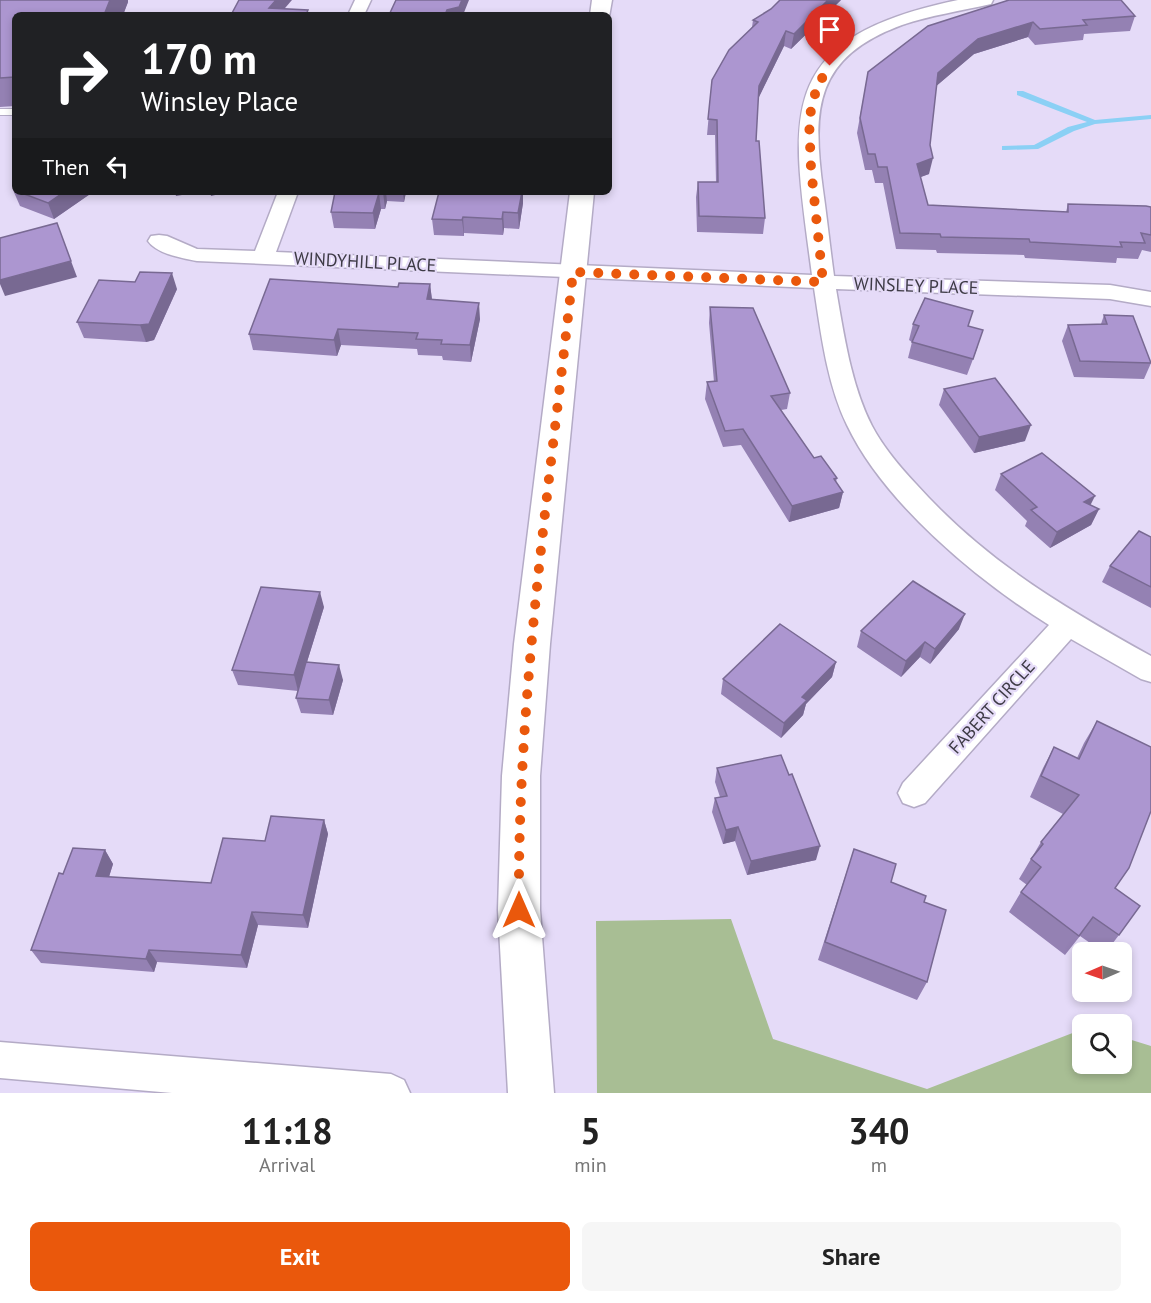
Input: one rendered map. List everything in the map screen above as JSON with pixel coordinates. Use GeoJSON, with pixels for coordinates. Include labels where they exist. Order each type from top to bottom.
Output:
{"type":"FeatureCollection","features":[{"type":"Feature","properties":{"kind":"street"},"geometry":{"type":"LineString","coordinates":[[985,0],[926,12],[891,24],[856,43],[822,76],[817,86],[810,108],[808,133],[823,282],[846,389],[859,426],[869,443],[907,490],[968,551],[1012,587],[1151,670]]}},
{"type":"Feature","properties":{"kind":"street"},"geometry":{"type":"LineString","coordinates":[[263,257],[287,195]]}},
{"type":"Feature","properties":{"kind":"street"},"geometry":{"type":"LineString","coordinates":[[531,1093],[519,910],[521,776],[532,644],[582,195]]}},
{"type":"Feature","properties":{"kind":"street","name":"WINDYHILL PLACE"},"geometry":{"type":"LineString","coordinates":[[159,241],[177,250],[197,255],[573,272]]}},
{"type":"Feature","properties":{"kind":"street","name":"WINSLEY PLACE"},"geometry":{"type":"LineString","coordinates":[[573,272],[1110,292],[1151,299]]}},
{"type":"Feature","properties":{"kind":"street","name":"FABERT CIRCLE"},"geometry":{"type":"LineString","coordinates":[[914,793],[1069,622]]}},
{"type":"Feature","properties":{"kind":"street"},"geometry":{"type":"LineString","coordinates":[[0,1060],[391,1093]]}},
{"type":"Feature","properties":{"kind":"green space"},"geometry":{"type":"Polygon","coordinates":[[[731,919],[773,1039],[927,1089],[1072,1033],[1072,1074],[1132,1074],[1132,1040],[1151,1046],[1151,1093],[597,1093],[596,921],[731,919]]]}},
{"type":"Feature","properties":{"kind":"building"},"geometry":{"type":"Polygon","coordinates":[[[0,0],[110,0],[105,12],[12,12],[12,77],[0,78],[0,0]]]}},
{"type":"Feature","properties":{"kind":"building"},"geometry":{"type":"Polygon","coordinates":[[[239,0],[276,0],[269,8],[308,10],[307,12],[233,12],[239,0]]]}},
{"type":"Feature","properties":{"kind":"building"},"geometry":{"type":"Polygon","coordinates":[[[396,0],[462,0],[459,7],[446,12],[390,12],[396,0]]]}},
{"type":"Feature","properties":{"kind":"building"},"geometry":{"type":"Polygon","coordinates":[[[780,0],[828,0],[794,34],[786,31],[759,86],[756,141],[759,141],[765,218],[699,216],[698,182],[718,182],[717,120],[708,119],[712,80],[729,50],[758,22],[753,20],[771,9],[780,0]]]}},
{"type":"Feature","properties":{"kind":"building"},"geometry":{"type":"Polygon","coordinates":[[[1009,0],[1121,0],[1135,16],[1083,20],[1087,25],[1040,29],[1033,22],[978,39],[938,73],[930,145],[933,158],[917,164],[928,205],[1068,212],[1068,204],[1146,206],[1151,207],[1151,235],[1141,233],[1145,243],[1120,242],[1122,247],[1030,242],[1029,239],[941,237],[940,234],[900,233],[887,167],[878,167],[875,154],[868,154],[860,118],[868,72],[928,26],[1009,0]]]}},
{"type":"Feature","properties":{"kind":"building"},"geometry":{"type":"Polygon","coordinates":[[[27,195],[60,195],[48,203],[27,195]]]}},
{"type":"Feature","properties":{"kind":"building"},"geometry":{"type":"Polygon","coordinates":[[[334,195],[378,195],[373,213],[331,212],[334,195]]]}},
{"type":"Feature","properties":{"kind":"building"},"geometry":{"type":"Polygon","coordinates":[[[438,195],[521,195],[518,213],[503,212],[502,219],[463,217],[462,220],[432,219],[438,195]]]}},
{"type":"Feature","properties":{"kind":"building"},"geometry":{"type":"Polygon","coordinates":[[[57,223],[71,261],[0,280],[0,238],[57,223]]]}},
{"type":"Feature","properties":{"kind":"building"},"geometry":{"type":"Polygon","coordinates":[[[140,272],[172,273],[149,324],[77,322],[99,280],[135,282],[140,272]]]}},
{"type":"Feature","properties":{"kind":"building"},"geometry":{"type":"Polygon","coordinates":[[[270,279],[398,287],[399,283],[430,284],[427,299],[479,303],[470,345],[441,344],[442,340],[416,339],[418,333],[338,329],[334,340],[249,334],[270,279]]]}},
{"type":"Feature","properties":{"kind":"building"},"geometry":{"type":"Polygon","coordinates":[[[925,298],[973,311],[968,326],[983,330],[973,359],[912,342],[919,326],[913,324],[925,298]]]}},
{"type":"Feature","properties":{"kind":"building"},"geometry":{"type":"Polygon","coordinates":[[[710,307],[753,308],[790,393],[771,396],[814,458],[821,456],[837,478],[834,479],[843,492],[792,506],[743,429],[725,431],[707,382],[717,381],[710,307]]]}},
{"type":"Feature","properties":{"kind":"building"},"geometry":{"type":"Polygon","coordinates":[[[1104,315],[1133,316],[1151,363],[1080,361],[1068,325],[1107,324],[1104,315]]]}},
{"type":"Feature","properties":{"kind":"building"},"geometry":{"type":"Polygon","coordinates":[[[995,378],[1031,425],[979,437],[944,389],[995,378]]]}},
{"type":"Feature","properties":{"kind":"building"},"geometry":{"type":"Polygon","coordinates":[[[1042,453],[1095,496],[1084,502],[1099,509],[1057,532],[1031,510],[1037,507],[1001,474],[1042,453]]]}},
{"type":"Feature","properties":{"kind":"building"},"geometry":{"type":"Polygon","coordinates":[[[1139,531],[1151,537],[1151,587],[1110,566],[1139,531]]]}},
{"type":"Feature","properties":{"kind":"building"},"geometry":{"type":"Polygon","coordinates":[[[913,581],[965,614],[935,649],[925,642],[906,661],[861,631],[913,581]]]}},
{"type":"Feature","properties":{"kind":"building"},"geometry":{"type":"Polygon","coordinates":[[[261,587],[320,592],[294,675],[232,670],[261,587]]]}},
{"type":"Feature","properties":{"kind":"building"},"geometry":{"type":"Polygon","coordinates":[[[780,624],[836,662],[802,697],[807,700],[784,723],[723,679],[780,624]]]}},
{"type":"Feature","properties":{"kind":"building"},"geometry":{"type":"Polygon","coordinates":[[[306,662],[339,665],[329,700],[296,698],[306,662]]]}},
{"type":"Feature","properties":{"kind":"building"},"geometry":{"type":"Polygon","coordinates":[[[1097,721],[1151,747],[1151,811],[1129,868],[1115,888],[1140,906],[1119,935],[1093,917],[1079,936],[1021,892],[1041,867],[1031,859],[1043,844],[1041,842],[1079,795],[1041,776],[1054,747],[1079,759],[1097,721]]]}},
{"type":"Feature","properties":{"kind":"building"},"geometry":{"type":"Polygon","coordinates":[[[781,755],[789,775],[792,774],[820,846],[751,861],[738,827],[726,830],[715,798],[727,796],[717,768],[781,755]]]}},
{"type":"Feature","properties":{"kind":"building"},"geometry":{"type":"Polygon","coordinates":[[[271,816],[324,820],[303,915],[252,912],[241,955],[149,950],[146,959],[31,950],[59,873],[63,874],[73,848],[105,850],[96,876],[211,883],[223,838],[265,841],[271,816]]]}},
{"type":"Feature","properties":{"kind":"building"},"geometry":{"type":"Polygon","coordinates":[[[854,849],[896,864],[891,882],[926,896],[924,902],[946,910],[927,982],[825,942],[854,849]]]}},
{"type":"Feature","properties":{"kind":"waterway"},"geometry":{"type":"LineString","coordinates":[[1020,93],[1094,122]]}},
{"type":"Feature","properties":{"kind":"waterway"},"geometry":{"type":"LineString","coordinates":[[1094,122],[1151,117]]}},
{"type":"Feature","properties":{"kind":"waterway"},"geometry":{"type":"LineString","coordinates":[[1005,148],[1035,147],[1071,129],[1094,122]]}},
{"type":"Feature","properties":{"kind":"route"},"geometry":{"type":"LineString","coordinates":[[519,910],[519,832],[532,644],[573,272],[823,282],[808,133],[810,108],[817,86],[830,66]]}}]}
